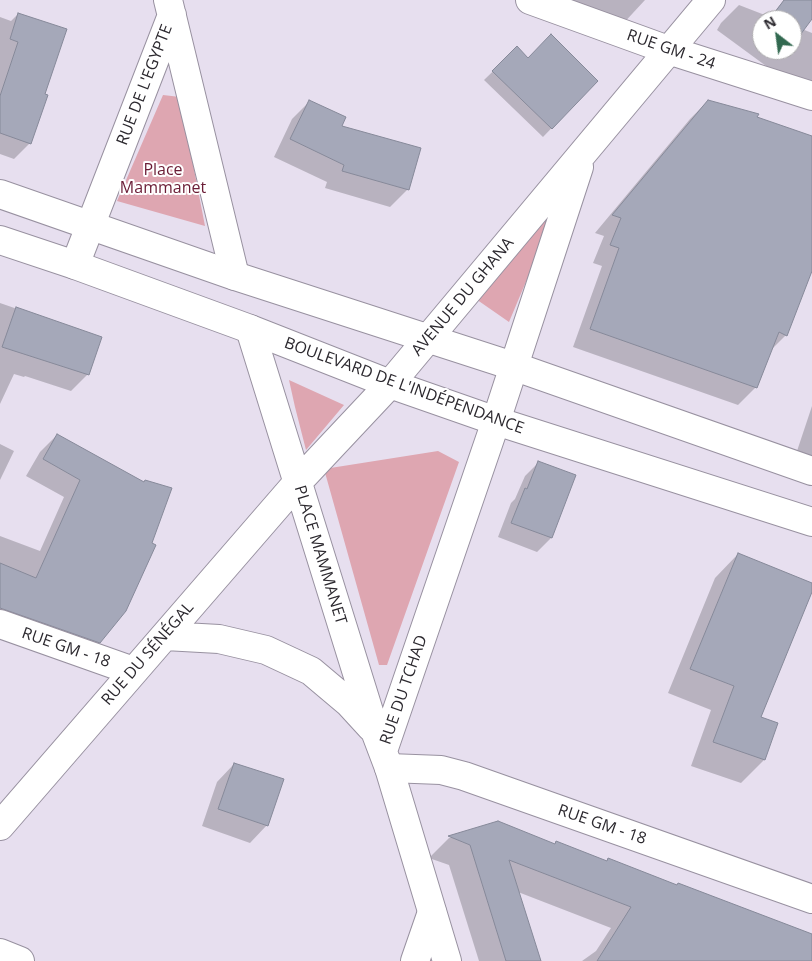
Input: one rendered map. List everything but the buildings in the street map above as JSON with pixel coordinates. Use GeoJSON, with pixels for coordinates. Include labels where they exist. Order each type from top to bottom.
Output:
{"type":"FeatureCollection","features":[{"type":"Feature","properties":{"kind":"street","name":"RUE GM - 24"},"geometry":{"type":"LineString","coordinates":[[530,0],[668,50],[812,96]]}},
{"type":"Feature","properties":{"kind":"street","name":"AVENUE DU GHANA"},"geometry":{"type":"LineString","coordinates":[[297,483],[390,384],[668,50],[712,0]]}},
{"type":"Feature","properties":{"kind":"street","name":"RUE DE L'EGYPTE"},"geometry":{"type":"LineString","coordinates":[[75,265],[170,8]]}},
{"type":"Feature","properties":{"kind":"street","name":"RUE DE L'EGYPTE"},"geometry":{"type":"LineString","coordinates":[[170,8],[235,276]]}},
{"type":"Feature","properties":{"kind":"street","name":"AVENUE DU GHANA"},"geometry":{"type":"LineString","coordinates":[[496,421],[583,153]]}},
{"type":"Feature","properties":{"kind":"street"},"geometry":{"type":"LineString","coordinates":[[0,194],[235,276],[513,366],[812,471]]}},
{"type":"Feature","properties":{"kind":"street","name":"BOULEVARD DE L'INDÉPENDANCE"},"geometry":{"type":"LineString","coordinates":[[0,240],[75,265],[250,329],[390,384],[496,421],[812,522]]}},
{"type":"Feature","properties":{"kind":"street","name":"PLACE MAMMANET"},"geometry":{"type":"LineString","coordinates":[[250,329],[297,483],[383,750]]}},
{"type":"Feature","properties":{"kind":"street","name":"RUE DU TCHAD"},"geometry":{"type":"LineString","coordinates":[[447,961],[383,750],[496,421]]}},
{"type":"Feature","properties":{"kind":"street","name":"RUE DU SÉNÉGAL"},"geometry":{"type":"LineString","coordinates":[[0,826],[297,483]]}},
{"type":"Feature","properties":{"kind":"street","name":"RUE GM - 18"},"geometry":{"type":"LineString","coordinates":[[0,624],[133,671]]}},
{"type":"Feature","properties":{"kind":"street"},"geometry":{"type":"LineString","coordinates":[[165,636],[219,639],[266,650],[311,671],[349,703],[383,750]]}},
{"type":"Feature","properties":{"kind":"street","name":"RUE GM - 18"},"geometry":{"type":"LineString","coordinates":[[383,750],[464,776],[812,899]]}},
{"type":"Feature","properties":{"kind":"street"},"geometry":{"type":"LineString","coordinates":[[415,961],[432,912]]}},
{"type":"Feature","properties":{"kind":"street"},"geometry":{"type":"LineString","coordinates":[[0,953],[20,961]]}},
{"type":"Feature","properties":{"kind":"green space","name":"Place Mammanet"},"geometry":{"type":"Polygon","coordinates":[[[163,95],[180,97],[205,226],[117,201],[163,95]]]}},
{"type":"Feature","properties":{"kind":"green space"},"geometry":{"type":"Polygon","coordinates":[[[546,209],[554,215],[509,322],[473,297],[546,209]]]}},
{"type":"Feature","properties":{"kind":"green space"},"geometry":{"type":"Polygon","coordinates":[[[289,380],[344,405],[306,450],[295,407],[289,380]]]}},
{"type":"Feature","properties":{"kind":"green space"},"geometry":{"type":"Polygon","coordinates":[[[438,451],[459,462],[387,665],[379,665],[324,469],[438,451]]]}}]}
